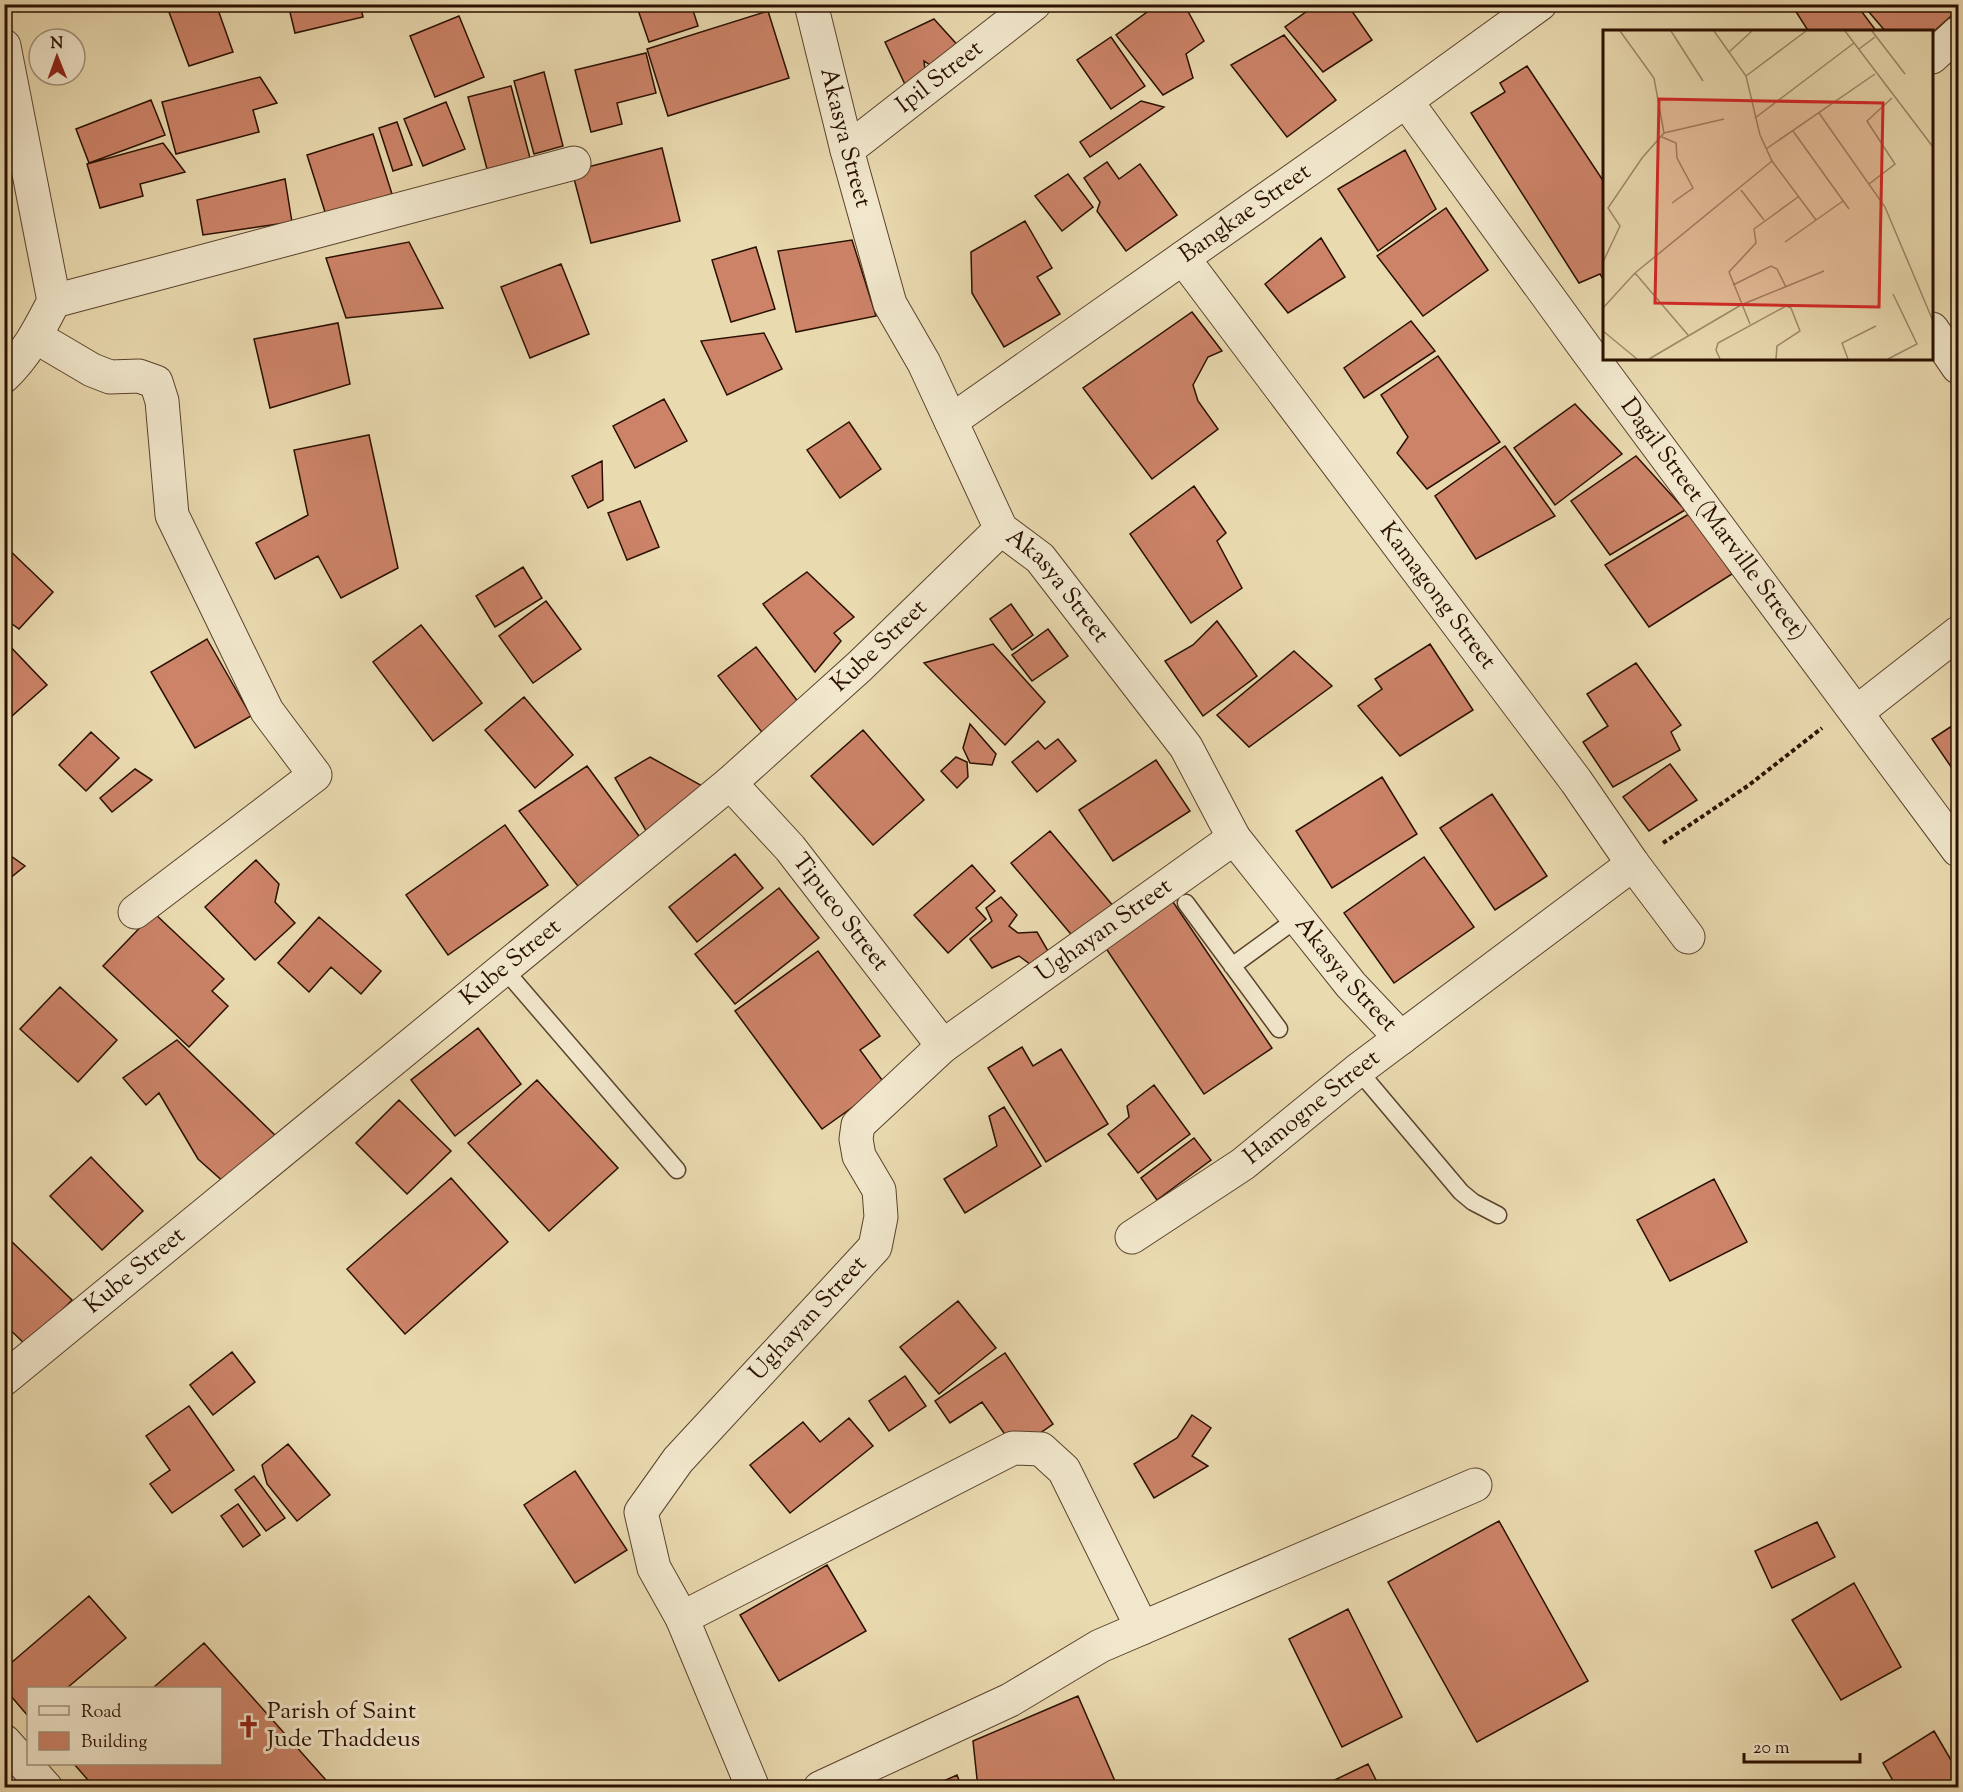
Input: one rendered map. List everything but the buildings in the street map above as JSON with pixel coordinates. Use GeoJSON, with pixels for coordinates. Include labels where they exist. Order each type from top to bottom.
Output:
{"type":"FeatureCollection","features":[{"type":"Feature","properties":{"kind":"street","name":"Akasya Street"},"geometry":{"type":"LineString","coordinates":[[811,4],[847,150],[891,304],[924,363],[1001,530],[1040,558],[1186,747],[1234,838],[1351,985],[1401,1038]]}},
{"type":"Feature","properties":{"kind":"street","name":"Ipil Street"},"geometry":{"type":"LineString","coordinates":[[847,150],[1034,4]]}},
{"type":"Feature","properties":{"kind":"street","name":"Bangkae Street"},"geometry":{"type":"LineString","coordinates":[[951,421],[1406,102],[1540,4]]}},
{"type":"Feature","properties":{"kind":"street"},"geometry":{"type":"LineString","coordinates":[[1933,56],[1959,33]]}},
{"type":"Feature","properties":{"kind":"street"},"geometry":{"type":"LineString","coordinates":[[4,46],[54,301],[36,338],[4,376]]}},
{"type":"Feature","properties":{"kind":"street","name":"Dagil Street (Marville Street)"},"geometry":{"type":"LineString","coordinates":[[1406,102],[1586,350],[1959,850]]}},
{"type":"Feature","properties":{"kind":"street"},"geometry":{"type":"LineString","coordinates":[[54,301],[574,164]]}},
{"type":"Feature","properties":{"kind":"street","name":"Kamagong Street"},"geometry":{"type":"LineString","coordinates":[[1183,258],[1576,781],[1633,864],[1688,937]]}},
{"type":"Feature","properties":{"kind":"street"},"geometry":{"type":"LineString","coordinates":[[1933,330],[1959,366]]}},
{"type":"Feature","properties":{"kind":"street"},"geometry":{"type":"LineString","coordinates":[[36,338],[92,370],[110,376],[139,376],[156,382],[162,401],[172,515],[267,711],[315,775],[135,912]]}},
{"type":"Feature","properties":{"kind":"street","name":"Kube Street"},"geometry":{"type":"LineString","coordinates":[[4,1379],[730,783],[860,666],[1001,530]]}},
{"type":"Feature","properties":{"kind":"street"},"geometry":{"type":"LineString","coordinates":[[1854,708],[1959,633]]}},
{"type":"Feature","properties":{"kind":"street","name":"Tipueo Street"},"geometry":{"type":"LineString","coordinates":[[730,783],[790,848],[943,1046]]}},
{"type":"Feature","properties":{"kind":"street","name":"Ughayan Street"},"geometry":{"type":"LineString","coordinates":[[753,1788],[682,1618],[654,1568],[641,1512],[678,1460],[875,1247],[880,1217],[879,1190],[859,1156],[856,1139],[858,1125],[943,1046],[1234,838]]}},
{"type":"Feature","properties":{"kind":"street","name":"Hamogne Street"},"geometry":{"type":"LineString","coordinates":[[1132,1237],[1243,1164],[1358,1070],[1633,864]]}},
{"type":"Feature","properties":{"kind":"street"},"geometry":{"type":"LineString","coordinates":[[682,1618],[1013,1448],[1041,1449],[1064,1470],[1142,1628]]}},
{"type":"Feature","properties":{"kind":"street"},"geometry":{"type":"LineString","coordinates":[[820,1788],[1010,1700],[1100,1646],[1475,1485]]}},
{"type":"Feature","properties":{"kind":"street"},"geometry":{"type":"LineString","coordinates":[[4,1741],[45,1788]]}},
{"type":"Feature","properties":{"kind":"lane"},"geometry":{"type":"LineString","coordinates":[[1186,903],[1280,1029]]}},
{"type":"Feature","properties":{"kind":"lane"},"geometry":{"type":"LineString","coordinates":[[1232,966],[1298,918]]}},
{"type":"Feature","properties":{"kind":"lane"},"geometry":{"type":"LineString","coordinates":[[504,969],[677,1170]]}},
{"type":"Feature","properties":{"kind":"lane"},"geometry":{"type":"LineString","coordinates":[[1358,1070],[1461,1192],[1473,1202],[1498,1215]]}},
{"type":"Feature","properties":{"kind":"path"},"geometry":{"type":"LineString","coordinates":[[1633,864],[1749,786],[1854,708]]}},
{"type":"Feature","properties":{"kind":"place","name":"Parish of Saint Jude Thaddeus"},"geometry":{"type":"Point","coordinates":[249,1726]}}]}
